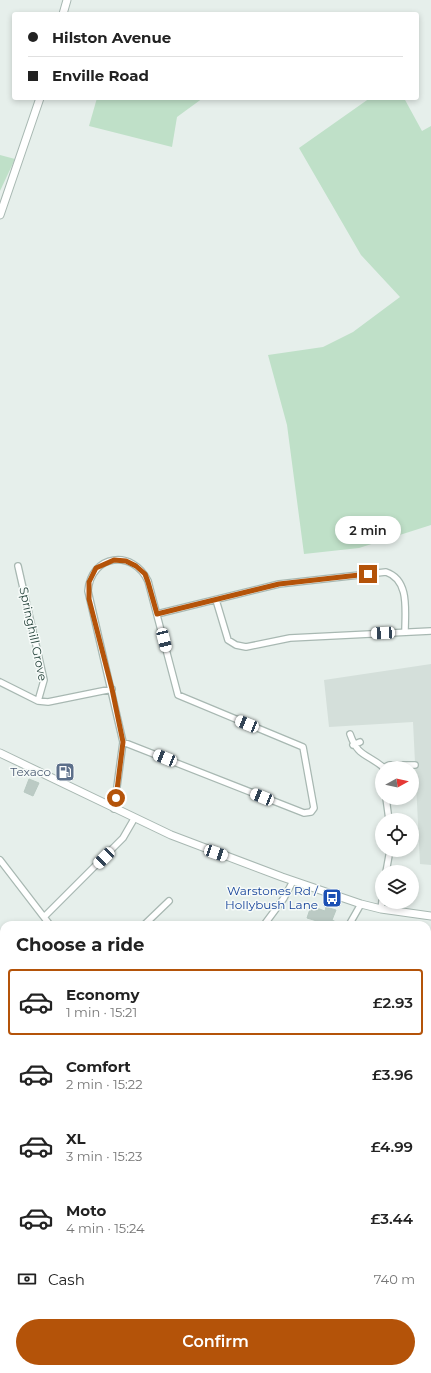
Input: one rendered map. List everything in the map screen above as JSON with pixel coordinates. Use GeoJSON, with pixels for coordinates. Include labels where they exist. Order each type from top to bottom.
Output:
{"type":"FeatureCollection","features":[{"type":"Feature","properties":{"kind":"street"},"geometry":{"type":"LineString","coordinates":[[64,12],[67,0]]}},
{"type":"Feature","properties":{"kind":"street"},"geometry":{"type":"LineString","coordinates":[[0,215],[39,100]]}},
{"type":"Feature","properties":{"kind":"street"},"geometry":{"type":"LineString","coordinates":[[114,809],[123,742],[112,689],[89,599],[89,582],[96,568],[114,560],[126,561],[136,566],[145,574],[157,614],[176,692],[180,696],[303,746],[312,810],[304,814],[123,742]]}},
{"type":"Feature","properties":{"kind":"street","name":"Springhill Grove"},"geometry":{"type":"LineString","coordinates":[[18,566],[44,680],[38,701]]}},
{"type":"Feature","properties":{"kind":"street"},"geometry":{"type":"LineString","coordinates":[[157,614],[279,584],[386,572],[396,577],[404,588],[406,632]]}},
{"type":"Feature","properties":{"kind":"street"},"geometry":{"type":"LineString","coordinates":[[216,600],[228,640],[240,646],[253,646],[290,638],[431,631]]}},
{"type":"Feature","properties":{"kind":"street"},"geometry":{"type":"LineString","coordinates":[[0,682],[38,701],[54,702],[112,689]]}},
{"type":"Feature","properties":{"kind":"street"},"geometry":{"type":"LineString","coordinates":[[350,734],[354,745],[360,754],[375,761]]}},
{"type":"Feature","properties":{"kind":"street"},"geometry":{"type":"LineString","coordinates":[[354,745],[360,742]]}},
{"type":"Feature","properties":{"kind":"street"},"geometry":{"type":"LineString","coordinates":[[0,753],[134,819],[204,849],[293,881],[375,908]]}},
{"type":"Feature","properties":{"kind":"street"},"geometry":{"type":"LineString","coordinates":[[44,917],[124,838],[134,819]]}},
{"type":"Feature","properties":{"kind":"street"},"geometry":{"type":"LineString","coordinates":[[0,860],[47,921]]}},
{"type":"Feature","properties":{"kind":"street"},"geometry":{"type":"LineString","coordinates":[[267,921],[284,898],[293,881]]}},
{"type":"Feature","properties":{"kind":"street"},"geometry":{"type":"LineString","coordinates":[[148,921],[169,901]]}},
{"type":"Feature","properties":{"kind":"street"},"geometry":{"type":"LineString","coordinates":[[351,921],[361,904]]}},
{"type":"Feature","properties":{"kind":"street"},"geometry":{"type":"LineString","coordinates":[[381,909],[431,916]]}},
{"type":"Feature","properties":{"kind":"shaded area"},"geometry":{"type":"Polygon","coordinates":[[[431,664],[431,865],[420,864],[419,813],[417,813],[417,805],[419,805],[419,761],[415,761],[413,722],[329,727],[324,680],[431,664]]]}},
{"type":"Feature","properties":{"kind":"green space"},"geometry":{"type":"Polygon","coordinates":[[[96,100],[200,100],[177,117],[172,147],[89,126],[96,100]]]}},
{"type":"Feature","properties":{"kind":"green space"},"geometry":{"type":"Polygon","coordinates":[[[367,100],[405,100],[422,131],[431,126],[431,525],[359,548],[304,554],[287,425],[268,355],[323,347],[353,332],[400,297],[361,255],[299,148],[367,100]]]}},
{"type":"Feature","properties":{"kind":"green space"},"geometry":{"type":"Polygon","coordinates":[[[0,155],[15,159],[0,191],[0,155]]]}},
{"type":"Feature","properties":{"kind":"building"},"geometry":{"type":"Polygon","coordinates":[[[29,779],[39,783],[33,796],[24,792],[29,779]]]}},
{"type":"Feature","properties":{"kind":"building"},"geometry":{"type":"Polygon","coordinates":[[[311,906],[325,911],[326,907],[336,910],[332,920],[334,921],[317,921],[307,918],[311,906]]]}},
{"type":"Feature","properties":{"kind":"place","name":"Texaco"},"geometry":{"type":"Point","coordinates":[65,772]}},
{"type":"Feature","properties":{"kind":"place","name":"Warstones Rd / Hollybush Lane"},"geometry":{"type":"Point","coordinates":[332,898]}},
{"type":"Feature","properties":{"kind":"route"},"geometry":{"type":"LineString","coordinates":[[116,798],[123,752],[123,742],[112,689],[89,599],[89,582],[96,568],[114,560],[126,561],[136,566],[145,574],[157,614],[279,584],[368,574]]}}]}
